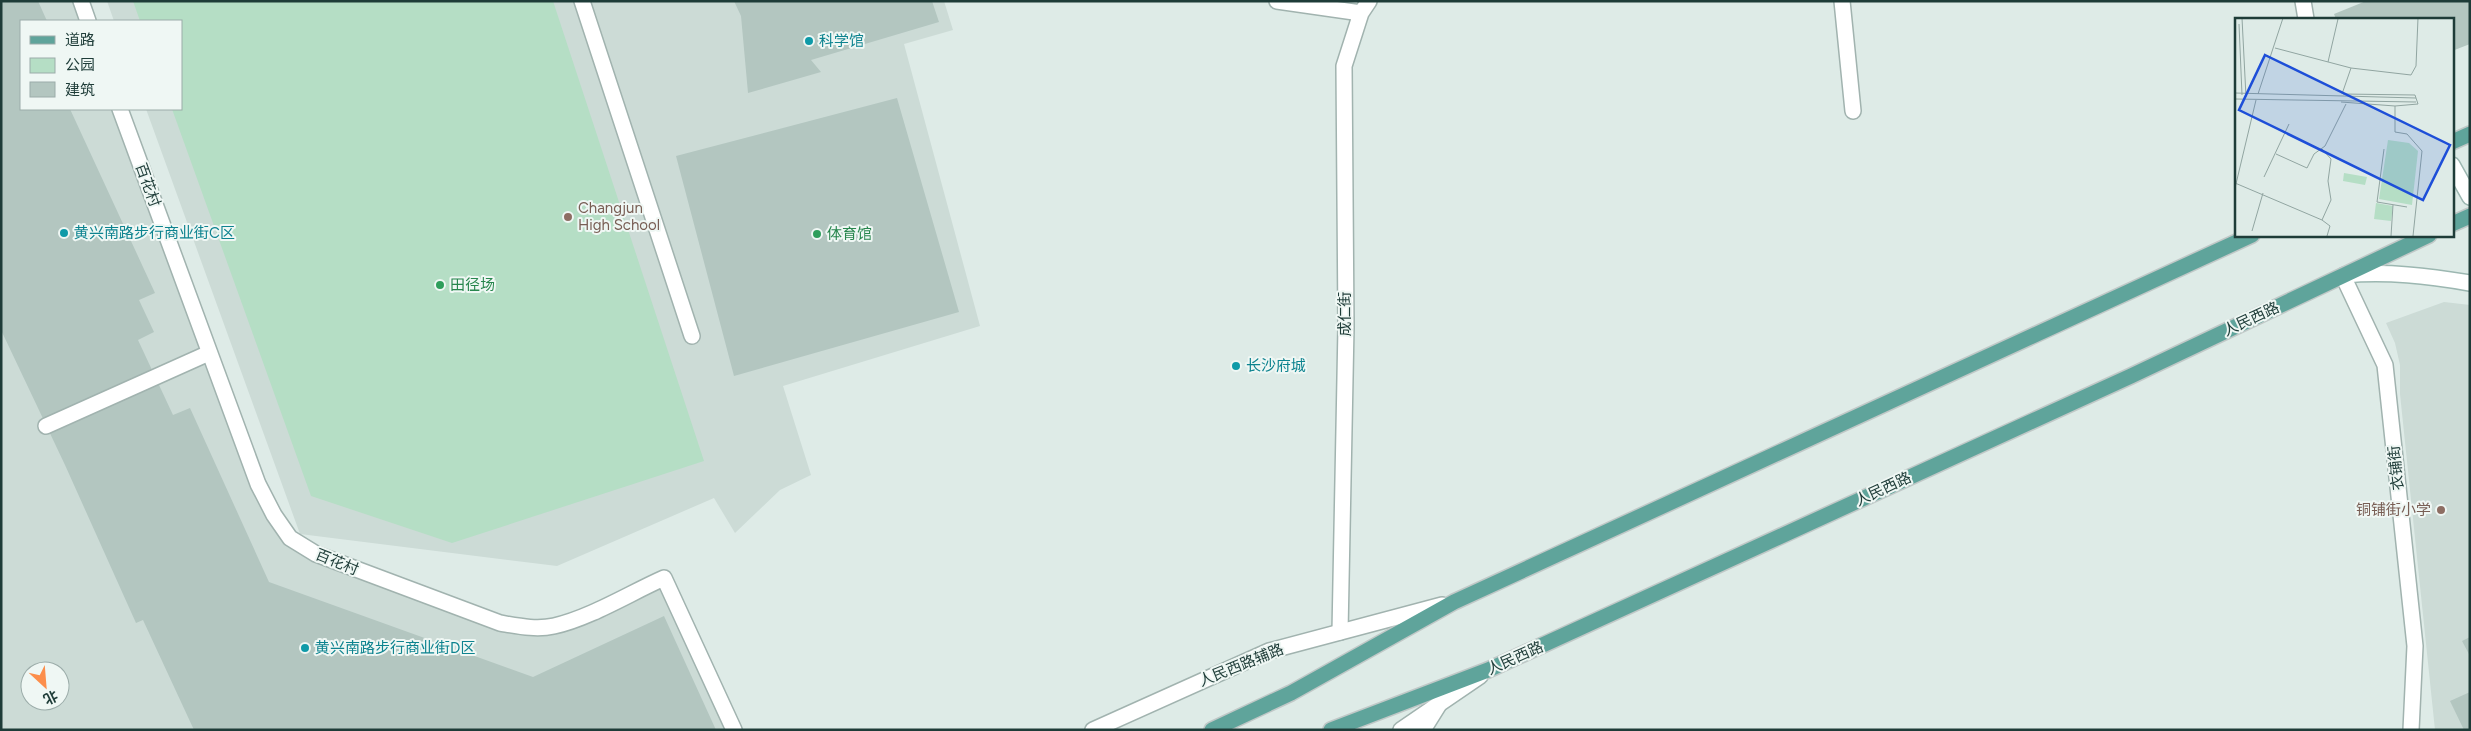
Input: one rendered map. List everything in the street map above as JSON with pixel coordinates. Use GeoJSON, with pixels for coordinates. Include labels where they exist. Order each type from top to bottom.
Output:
{"type":"FeatureCollection","features":[{"type":"Feature","properties":{"kind":"main road"},"geometry":{"type":"LineString","coordinates":[[2454,141],[2470,134]]}},
{"type":"Feature","properties":{"kind":"main road"},"geometry":{"type":"LineString","coordinates":[[2454,223],[2470,216]]}},
{"type":"Feature","properties":{"kind":"main road"},"geometry":{"type":"LineString","coordinates":[[1212,730],[1291,693],[1454,602],[2250,236]]}},
{"type":"Feature","properties":{"kind":"main road","name":"人民西路"},"geometry":{"type":"LineString","coordinates":[[1331,730],[1488,670],[2131,376],[2427,236]]}},
{"type":"Feature","properties":{"kind":"street"},"geometry":{"type":"LineString","coordinates":[[81,1],[88,20]]}},
{"type":"Feature","properties":{"kind":"street"},"geometry":{"type":"LineString","coordinates":[[582,1],[692,336]]}},
{"type":"Feature","properties":{"kind":"street"},"geometry":{"type":"LineString","coordinates":[[1277,1],[1365,7]]}},
{"type":"Feature","properties":{"kind":"street"},"geometry":{"type":"LineString","coordinates":[[1842,1],[1853,111]]}},
{"type":"Feature","properties":{"kind":"street"},"geometry":{"type":"LineString","coordinates":[[2303,1],[2306,18]]}},
{"type":"Feature","properties":{"kind":"street","name":"成仁街"},"geometry":{"type":"LineString","coordinates":[[1340,632],[1346,327],[1344,66],[1365,7]]}},
{"type":"Feature","properties":{"kind":"street","name":"百花村"},"geometry":{"type":"LineString","coordinates":[[120,110],[258,484],[274,515],[290,538],[316,554],[500,623],[528,627],[554,626],[588,613],[664,578],[734,730]]}},
{"type":"Feature","properties":{"kind":"street"},"geometry":{"type":"LineString","coordinates":[[2454,168],[2470,196]]}},
{"type":"Feature","properties":{"kind":"street"},"geometry":{"type":"LineString","coordinates":[[2343,276],[2372,273],[2440,278],[2470,283]]}},
{"type":"Feature","properties":{"kind":"street","name":"衣铺街"},"geometry":{"type":"LineString","coordinates":[[2343,276],[2385,365],[2415,646],[2411,730]]}},
{"type":"Feature","properties":{"kind":"street"},"geometry":{"type":"LineString","coordinates":[[46,426],[209,353]]}},
{"type":"Feature","properties":{"kind":"street","name":"人民西路辅路"},"geometry":{"type":"LineString","coordinates":[[1093,730],[1269,651],[1454,602]]}},
{"type":"Feature","properties":{"kind":"street"},"geometry":{"type":"LineString","coordinates":[[1401,730],[1488,670]]}},
{"type":"Feature","properties":{"kind":"street"},"geometry":{"type":"LineString","coordinates":[[1423,730],[1440,703]]}},
{"type":"Feature","properties":{"kind":"shaded area"},"geometry":{"type":"Polygon","coordinates":[[[1,1],[81,1],[88,20],[20,20],[20,110],[120,110],[258,484],[290,538],[500,623],[554,626],[664,578],[734,730],[1,730],[1,1]]]}},
{"type":"Feature","properties":{"kind":"shaded area","name":"Changjun High School"},"geometry":{"type":"Polygon","coordinates":[[[107,1],[944,1],[953,30],[904,44],[980,326],[783,386],[811,475],[780,490],[735,533],[714,498],[557,566],[300,534],[146,110],[182,110],[182,20],[114,20],[107,1]]]}},
{"type":"Feature","properties":{"kind":"shaded area","name":"铜铺街小学"},"geometry":{"type":"Polygon","coordinates":[[[2444,302],[2470,305],[2470,730],[2435,730],[2400,394],[2400,365],[2395,343],[2386,323],[2444,302]]]}},
{"type":"Feature","properties":{"kind":"green space","name":"田径场"},"geometry":{"type":"Polygon","coordinates":[[[133,1],[553,1],[704,461],[452,543],[311,496],[172,110],[182,110],[182,20],[140,20],[133,1]]]}},
{"type":"Feature","properties":{"kind":"building"},"geometry":{"type":"Polygon","coordinates":[[[1,1],[38,1],[47,20],[20,20],[20,110],[70,110],[155,293],[139,300],[154,332],[138,340],[173,415],[190,408],[269,582],[533,677],[664,616],[716,730],[194,730],[143,620],[136,623],[65,465],[1,330],[1,1]]]}},
{"type":"Feature","properties":{"kind":"building","name":"科学馆"},"geometry":{"type":"Polygon","coordinates":[[[734,1],[932,1],[939,22],[811,60],[821,72],[748,93],[741,16],[734,1]]]}},
{"type":"Feature","properties":{"kind":"building"},"geometry":{"type":"Polygon","coordinates":[[[2366,1],[2470,1],[2470,44],[2454,50],[2454,18],[2336,18],[2334,14],[2366,1]]]}},
{"type":"Feature","properties":{"kind":"building","name":"体育馆"},"geometry":{"type":"Polygon","coordinates":[[[897,98],[959,312],[734,376],[676,156],[897,98]]]}},
{"type":"Feature","properties":{"kind":"building"},"geometry":{"type":"Polygon","coordinates":[[[2470,637],[2470,656],[2462,641],[2470,637]]]}},
{"type":"Feature","properties":{"kind":"building"},"geometry":{"type":"Polygon","coordinates":[[[2470,692],[2470,730],[2464,730],[2450,701],[2470,692]]]}},
{"type":"Feature","properties":{"kind":"place","name":"科学馆"},"geometry":{"type":"Point","coordinates":[809,41]}},
{"type":"Feature","properties":{"kind":"place","name":"Changjun High School"},"geometry":{"type":"Point","coordinates":[568,217]}},
{"type":"Feature","properties":{"kind":"place","name":"黄兴南路步行商业街C区"},"geometry":{"type":"Point","coordinates":[64,233]}},
{"type":"Feature","properties":{"kind":"place","name":"体育馆"},"geometry":{"type":"Point","coordinates":[817,234]}},
{"type":"Feature","properties":{"kind":"place","name":"田径场"},"geometry":{"type":"Point","coordinates":[440,285]}},
{"type":"Feature","properties":{"kind":"place","name":"长沙府城"},"geometry":{"type":"Point","coordinates":[1236,366]}},
{"type":"Feature","properties":{"kind":"place","name":"铜铺街小学"},"geometry":{"type":"Point","coordinates":[2441,510]}},
{"type":"Feature","properties":{"kind":"place","name":"黄兴南路步行商业街D区"},"geometry":{"type":"Point","coordinates":[305,648]}}]}
